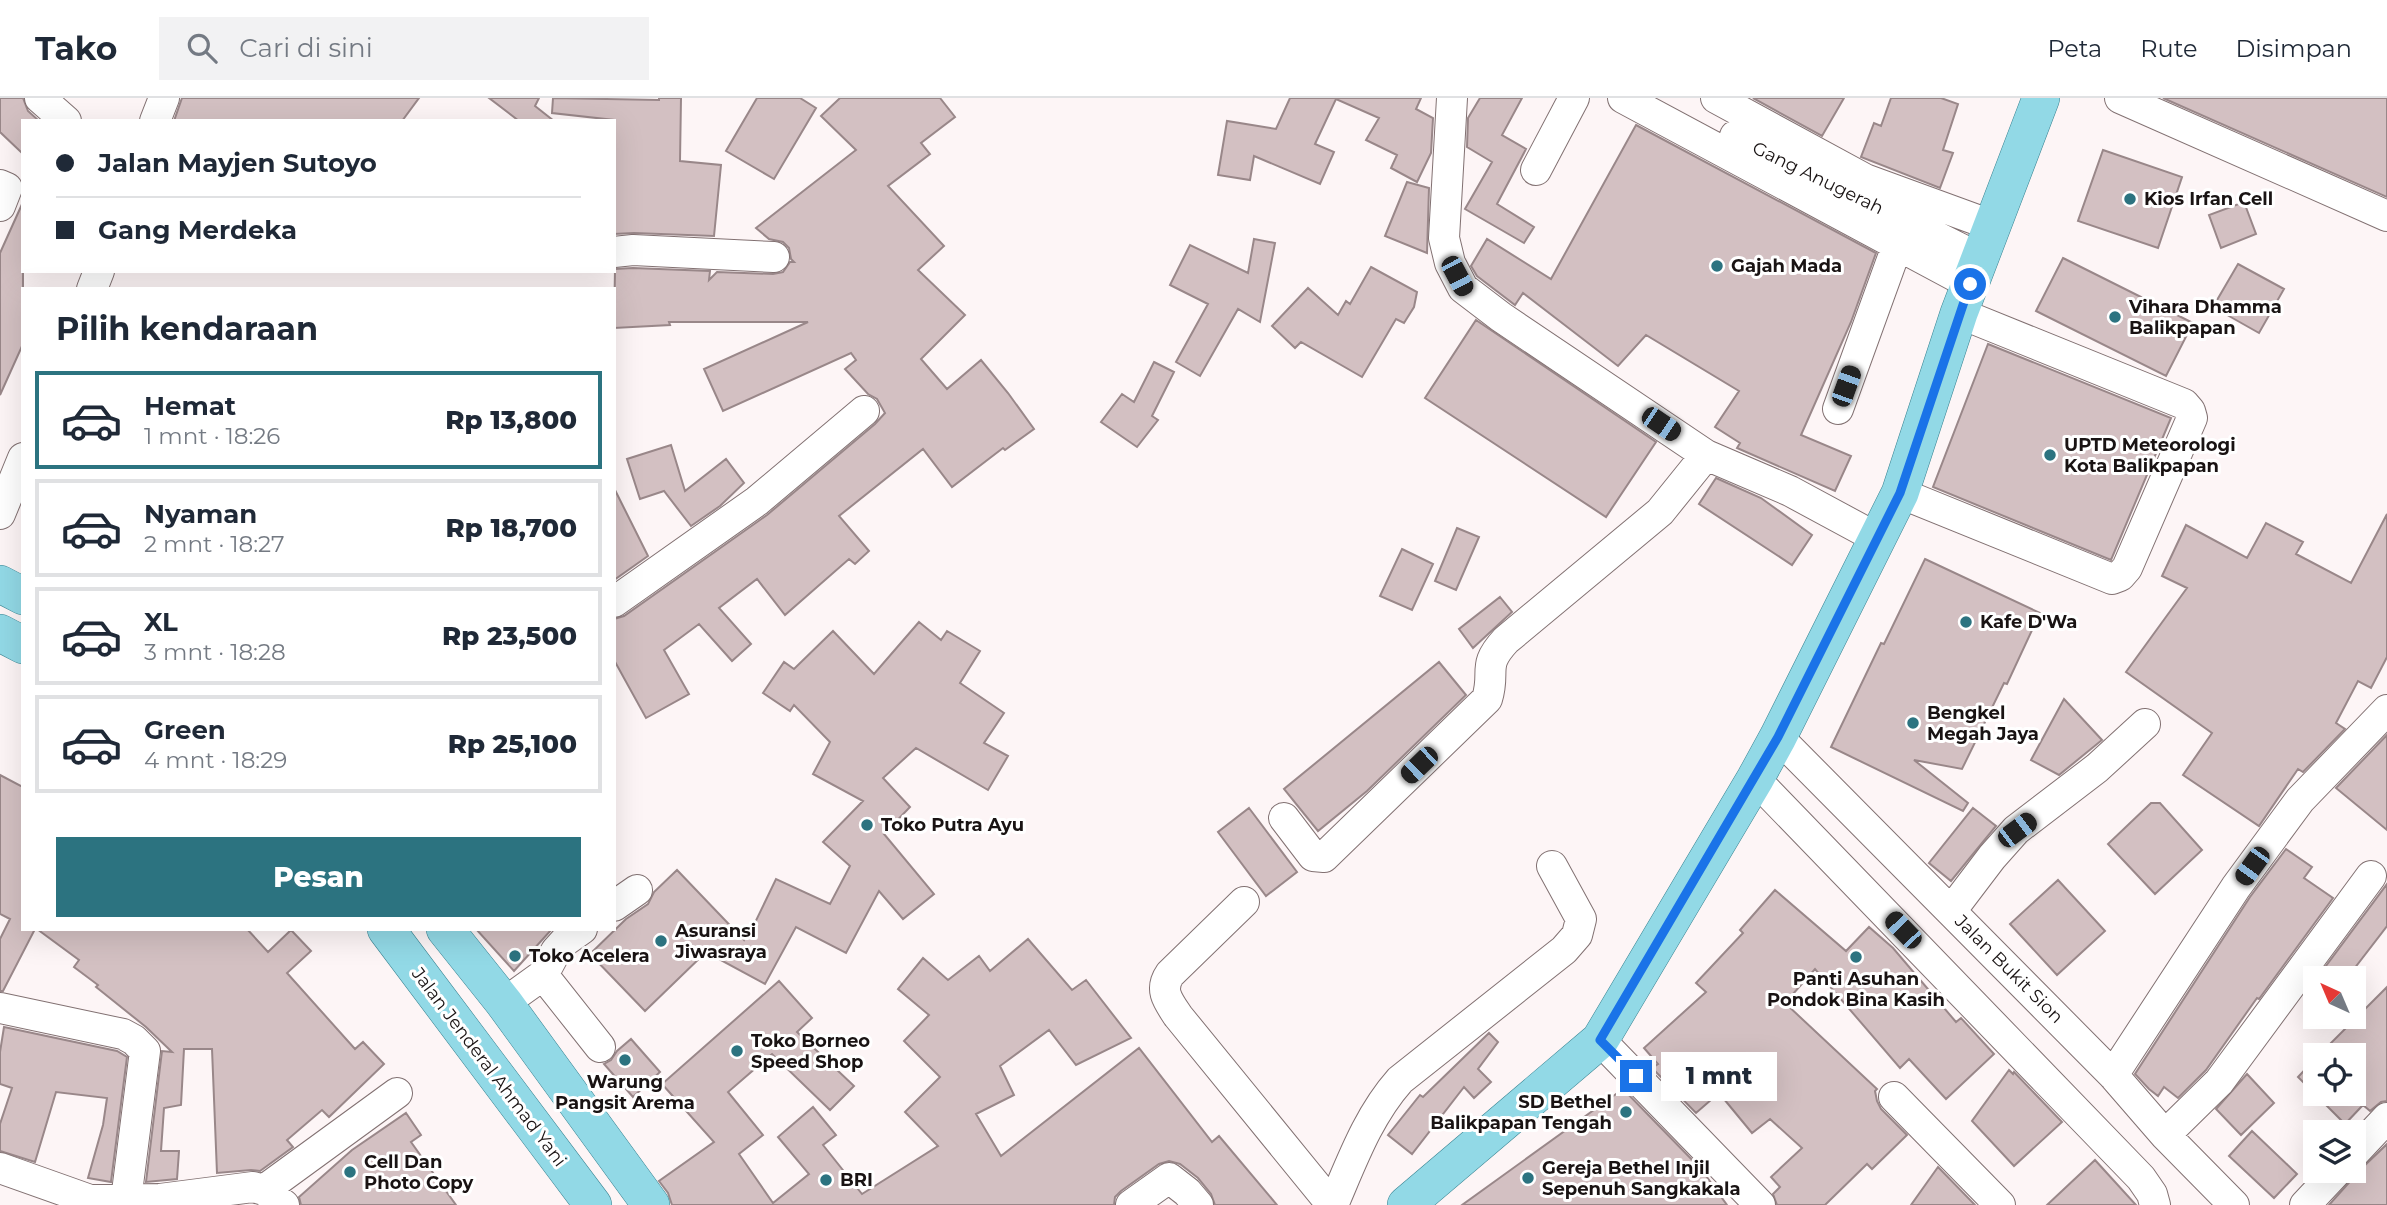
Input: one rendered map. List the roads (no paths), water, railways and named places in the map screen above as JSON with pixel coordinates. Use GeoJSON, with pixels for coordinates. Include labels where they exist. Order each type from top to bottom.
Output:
{"type":"FeatureCollection","features":[{"type":"Feature","properties":{"kind":"main road"},"geometry":{"type":"LineString","coordinates":[[1406,1205],[1600,1040],[1755,779],[1900,493],[1975,270],[2041,98]]}},
{"type":"Feature","properties":{"kind":"main road"},"geometry":{"type":"LineString","coordinates":[[0,633],[21,644]]}},
{"type":"Feature","properties":{"kind":"main road","name":"Jalan Jenderal Ahmad Yani"},"geometry":{"type":"LineString","coordinates":[[388,931],[593,1205]]}},
{"type":"Feature","properties":{"kind":"main road"},"geometry":{"type":"LineString","coordinates":[[448,931],[504,1003],[651,1205]]}},
{"type":"Feature","properties":{"kind":"street"},"geometry":{"type":"LineString","coordinates":[[40,98],[64,119]]}},
{"type":"Feature","properties":{"kind":"street"},"geometry":{"type":"LineString","coordinates":[[156,119],[164,98]]}},
{"type":"Feature","properties":{"kind":"street"},"geometry":{"type":"LineString","coordinates":[[1451,98],[1444,237],[1450,263],[1463,288],[1501,317],[1706,454],[1790,491],[1877,538]]}},
{"type":"Feature","properties":{"kind":"street"},"geometry":{"type":"LineString","coordinates":[[1536,170],[1574,98]]}},
{"type":"Feature","properties":{"kind":"street"},"geometry":{"type":"LineString","coordinates":[[1623,98],[1896,246],[1975,270]]}},
{"type":"Feature","properties":{"kind":"street","name":"Gang Anugerah"},"geometry":{"type":"LineString","coordinates":[[1657,98],[1975,270]]}},
{"type":"Feature","properties":{"kind":"street"},"geometry":{"type":"LineString","coordinates":[[1716,98],[1865,179],[1975,270],[2184,404],[2192,418],[2127,568],[2120,576],[2112,579],[1900,493]]}},
{"type":"Feature","properties":{"kind":"street"},"geometry":{"type":"LineString","coordinates":[[2120,98],[2387,216]]}},
{"type":"Feature","properties":{"kind":"street"},"geometry":{"type":"LineString","coordinates":[[1838,409],[1896,246]]}},
{"type":"Feature","properties":{"kind":"street"},"geometry":{"type":"LineString","coordinates":[[616,252],[633,250],[774,257]]}},
{"type":"Feature","properties":{"kind":"street"},"geometry":{"type":"LineString","coordinates":[[616,601],[757,501],[864,411]]}},
{"type":"Feature","properties":{"kind":"street"},"geometry":{"type":"LineString","coordinates":[[1284,818],[1313,856],[1324,857],[1487,699],[1492,683],[1489,667],[1494,652],[1660,512],[1706,454]]}},
{"type":"Feature","properties":{"kind":"street"},"geometry":{"type":"LineString","coordinates":[[0,514],[21,463]]}},
{"type":"Feature","properties":{"kind":"street"},"geometry":{"type":"LineString","coordinates":[[2113,1075],[2236,887],[2300,800],[2387,710]]}},
{"type":"Feature","properties":{"kind":"street"},"geometry":{"type":"LineString","coordinates":[[1951,911],[1992,857],[2017,830],[2097,768],[2145,724]]}},
{"type":"Feature","properties":{"kind":"street","name":"Jalan Bukit Sion"},"geometry":{"type":"LineString","coordinates":[[1778,737],[2113,1075],[2165,1135],[2234,1205]]}},
{"type":"Feature","properties":{"kind":"street"},"geometry":{"type":"LineString","coordinates":[[1755,779],[2141,1178],[2152,1194],[2155,1205]]}},
{"type":"Feature","properties":{"kind":"street"},"geometry":{"type":"LineString","coordinates":[[1244,902],[1170,974],[1164,983],[1164,993],[1178,1016],[1332,1205],[1370,1120],[1383,1099],[1400,1080],[1564,950],[1577,935],[1581,919],[1552,866]]}},
{"type":"Feature","properties":{"kind":"street"},"geometry":{"type":"LineString","coordinates":[[2165,1135],[2219,1082],[2371,876]]}},
{"type":"Feature","properties":{"kind":"street"},"geometry":{"type":"LineString","coordinates":[[504,1003],[543,975],[556,951],[579,931]]}},
{"type":"Feature","properties":{"kind":"street"},"geometry":{"type":"LineString","coordinates":[[543,975],[600,1047]]}},
{"type":"Feature","properties":{"kind":"street"},"geometry":{"type":"LineString","coordinates":[[0,1008],[122,1034],[134,1040],[145,1051],[126,1200]]}},
{"type":"Feature","properties":{"kind":"street"},"geometry":{"type":"LineString","coordinates":[[1600,1040],[1760,1205]]}},
{"type":"Feature","properties":{"kind":"street"},"geometry":{"type":"LineString","coordinates":[[0,1168],[90,1200],[160,1199],[253,1187],[274,1198],[397,1093]]}},
{"type":"Feature","properties":{"kind":"street"},"geometry":{"type":"LineString","coordinates":[[1894,1097],[2000,1205]]}},
{"type":"Feature","properties":{"kind":"street"},"geometry":{"type":"LineString","coordinates":[[2366,1140],[2387,1118]]}},
{"type":"Feature","properties":{"kind":"street"},"geometry":{"type":"LineString","coordinates":[[1131,1205],[1169,1178],[1198,1205]]}},
{"type":"Feature","properties":{"kind":"street"},"geometry":{"type":"LineString","coordinates":[[2305,1205],[2326,1183]]}},
{"type":"Feature","properties":{"kind":"place","name":"Kios Irfan Cell"},"geometry":{"type":"Point","coordinates":[2130,199]}},
{"type":"Feature","properties":{"kind":"place","name":"Gajah Mada"},"geometry":{"type":"Point","coordinates":[1717,266]}},
{"type":"Feature","properties":{"kind":"place","name":"Vihara Dhamma Balikpapan"},"geometry":{"type":"Point","coordinates":[2115,317]}},
{"type":"Feature","properties":{"kind":"place","name":"UPTD Meteorologi Kota Balikpapan"},"geometry":{"type":"Point","coordinates":[2050,455]}},
{"type":"Feature","properties":{"kind":"place","name":"Kafe D'Wa"},"geometry":{"type":"Point","coordinates":[1966,622]}},
{"type":"Feature","properties":{"kind":"place","name":"Bengkel Megah Jaya"},"geometry":{"type":"Point","coordinates":[1913,723]}},
{"type":"Feature","properties":{"kind":"place","name":"Toko Putra Ayu"},"geometry":{"type":"Point","coordinates":[867,825]}},
{"type":"Feature","properties":{"kind":"place","name":"Asuransi Jiwasraya"},"geometry":{"type":"Point","coordinates":[661,941]}},
{"type":"Feature","properties":{"kind":"place","name":"Toko Acelera"},"geometry":{"type":"Point","coordinates":[515,956]}},
{"type":"Feature","properties":{"kind":"place","name":"Panti Asuhan Pondok Bina Kasih"},"geometry":{"type":"Point","coordinates":[1856,957]}},
{"type":"Feature","properties":{"kind":"place","name":"Toko Borneo Speed Shop"},"geometry":{"type":"Point","coordinates":[737,1051]}},
{"type":"Feature","properties":{"kind":"place","name":"Warung Pangsit Arema"},"geometry":{"type":"Point","coordinates":[625,1060]}},
{"type":"Feature","properties":{"kind":"place","name":"SD Bethel Balikpapan Tengah"},"geometry":{"type":"Point","coordinates":[1626,1112]}},
{"type":"Feature","properties":{"kind":"place","name":"Cell Dan Photo Copy"},"geometry":{"type":"Point","coordinates":[350,1172]}},
{"type":"Feature","properties":{"kind":"place","name":"Gereja Bethel Injil Sepenuh Sangkakala"},"geometry":{"type":"Point","coordinates":[1528,1178]}},
{"type":"Feature","properties":{"kind":"place","name":"BRI"},"geometry":{"type":"Point","coordinates":[826,1180]}}]}
